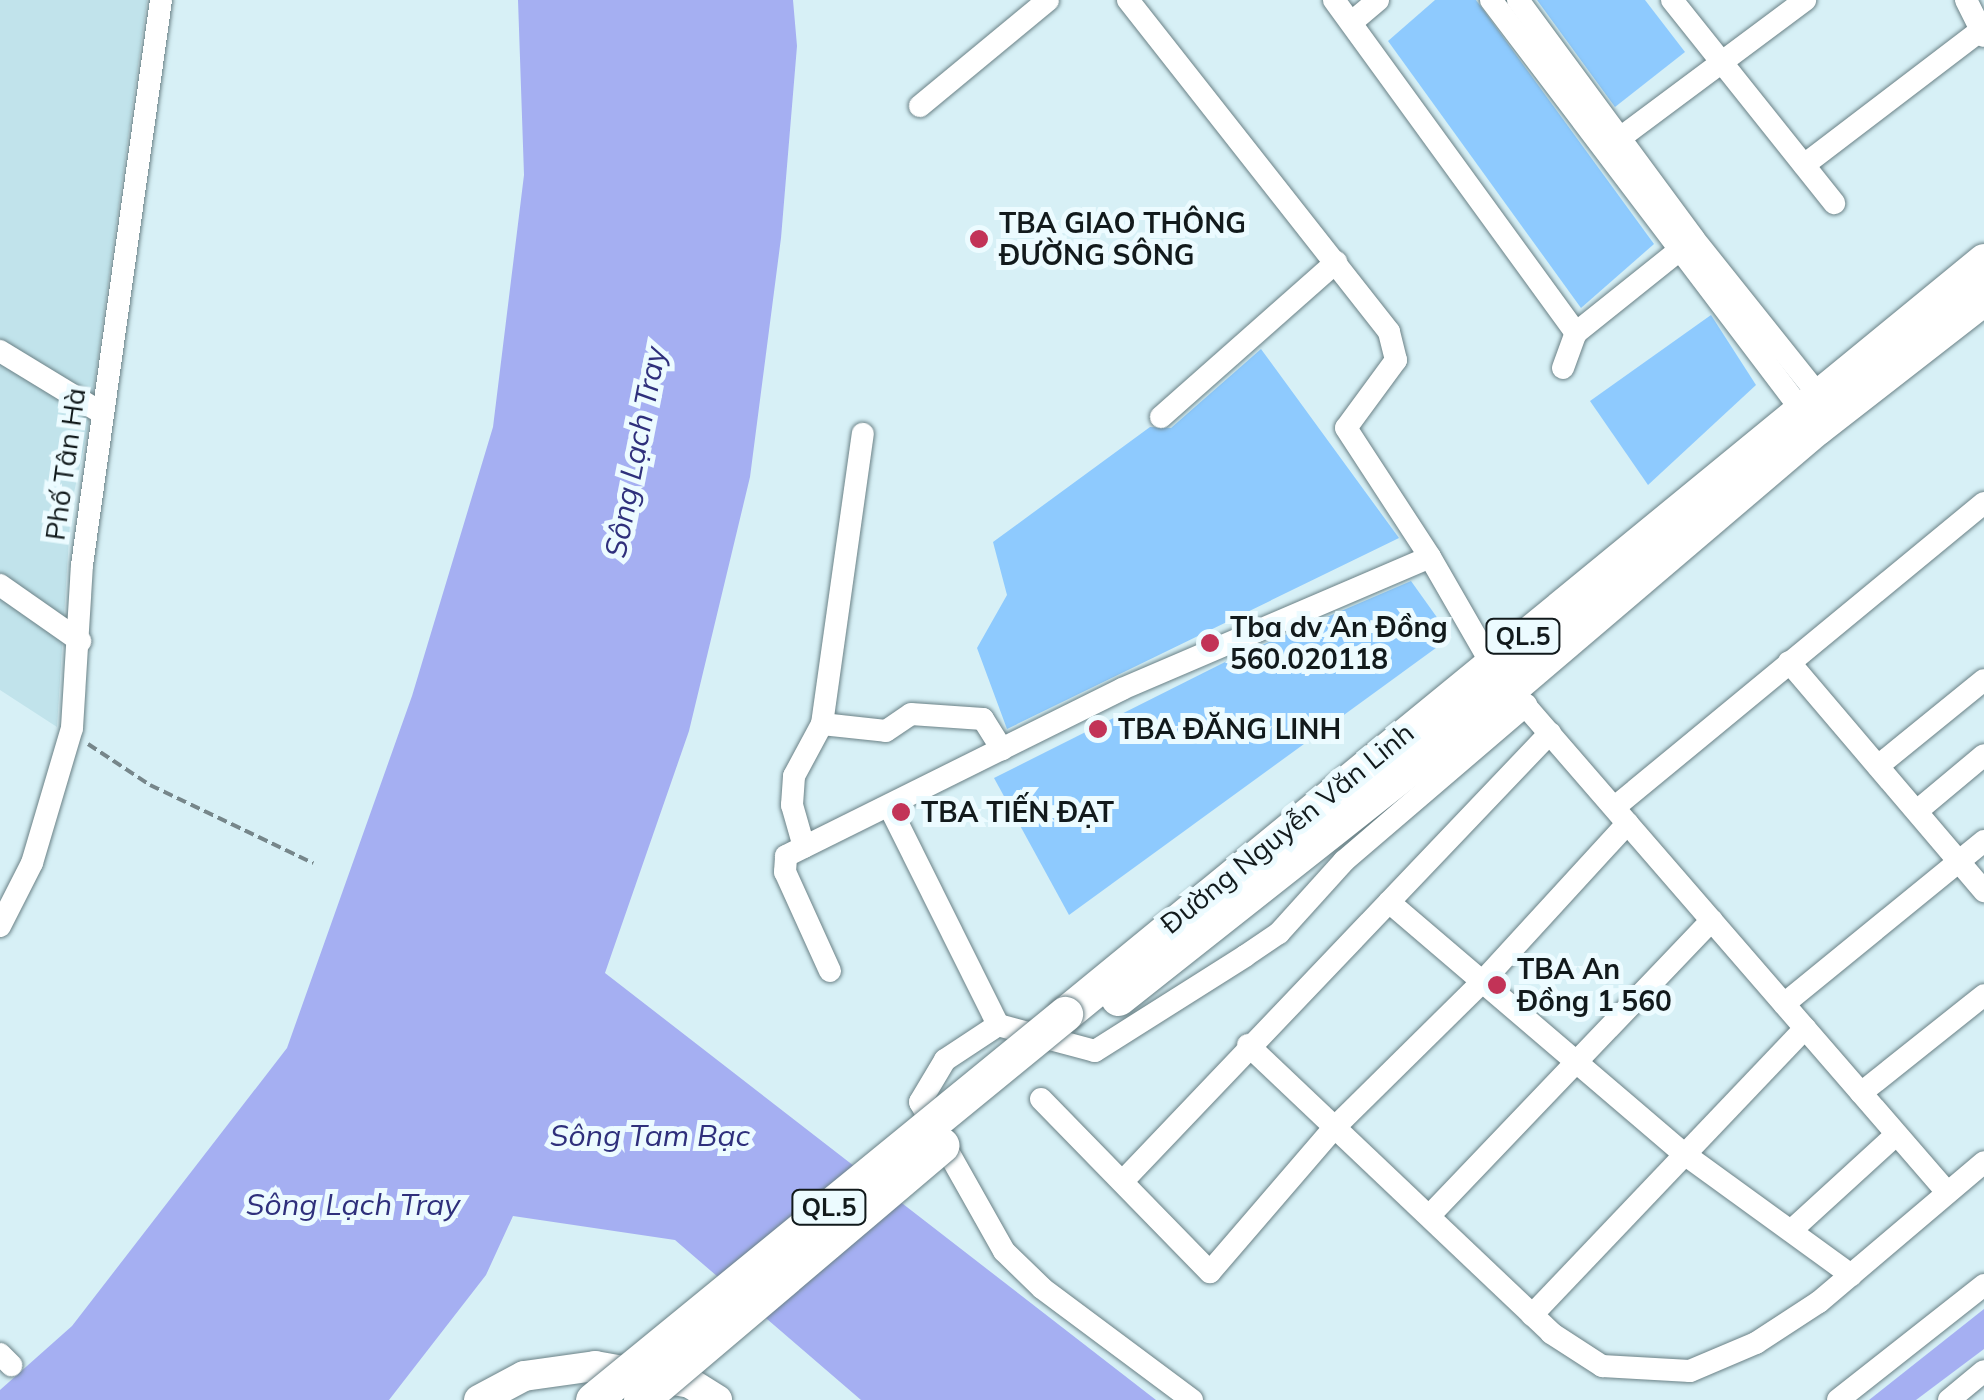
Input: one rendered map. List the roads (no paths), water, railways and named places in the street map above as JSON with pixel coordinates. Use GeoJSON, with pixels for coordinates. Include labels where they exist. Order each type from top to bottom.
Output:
{"type":"FeatureCollection","features":[{"type":"Feature","properties":{"kind":"highway","name":"Đường Nguyễn Văn Linh"},"geometry":{"type":"LineString","coordinates":[[594,1400],[1070,1024],[1509,686],[1984,261]]}},
{"type":"Feature","properties":{"kind":"highway","name":"Đường Nguyễn Văn Linh"},"geometry":{"type":"LineString","coordinates":[[1817,411],[1984,297]]}},
{"type":"Feature","properties":{"kind":"highway","name":"Đường Nguyễn Văn Linh"},"geometry":{"type":"LineString","coordinates":[[641,1400],[1070,1024]]}},
{"type":"Feature","properties":{"kind":"main road"},"geometry":{"type":"LineString","coordinates":[[479,1400],[524,1376],[595,1366],[690,1383],[717,1400]]}},
{"type":"Feature","properties":{"kind":"street","name":"Phố Tân Hà"},"geometry":{"type":"LineString","coordinates":[[0,926],[32,862],[72,728],[82,565],[160,0]]}},
{"type":"Feature","properties":{"kind":"street"},"geometry":{"type":"LineString","coordinates":[[920,106],[1048,0]]}},
{"type":"Feature","properties":{"kind":"street"},"geometry":{"type":"LineString","coordinates":[[1128,0],[1336,262],[1396,349],[1392,366],[1348,420],[1348,436],[1430,557],[1509,686],[1946,1192]]}},
{"type":"Feature","properties":{"kind":"street"},"geometry":{"type":"LineString","coordinates":[[1334,0],[1576,333]]}},
{"type":"Feature","properties":{"kind":"street"},"geometry":{"type":"LineString","coordinates":[[1352,22],[1378,0]]}},
{"type":"Feature","properties":{"kind":"street"},"geometry":{"type":"LineString","coordinates":[[1491,0],[1817,411]]}},
{"type":"Feature","properties":{"kind":"street"},"geometry":{"type":"LineString","coordinates":[[1518,0],[1610,146]]}},
{"type":"Feature","properties":{"kind":"street"},"geometry":{"type":"LineString","coordinates":[[1672,0],[1834,203]]}},
{"type":"Feature","properties":{"kind":"street"},"geometry":{"type":"LineString","coordinates":[[1610,146],[1806,0]]}},
{"type":"Feature","properties":{"kind":"street"},"geometry":{"type":"LineString","coordinates":[[1804,166],[1983,33],[1966,0]]}},
{"type":"Feature","properties":{"kind":"street"},"geometry":{"type":"LineString","coordinates":[[1563,368],[1576,333],[1685,246]]}},
{"type":"Feature","properties":{"kind":"street"},"geometry":{"type":"LineString","coordinates":[[1161,416],[1336,262]]}},
{"type":"Feature","properties":{"kind":"street"},"geometry":{"type":"LineString","coordinates":[[0,352],[102,413]]}},
{"type":"Feature","properties":{"kind":"street"},"geometry":{"type":"LineString","coordinates":[[804,847],[792,804],[794,776],[822,724],[863,434]]}},
{"type":"Feature","properties":{"kind":"street"},"geometry":{"type":"LineString","coordinates":[[1041,1100],[1210,1272],[1334,1129],[1484,981],[1622,815],[1789,662],[1984,503]]}},
{"type":"Feature","properties":{"kind":"street"},"geometry":{"type":"LineString","coordinates":[[830,970],[785,872],[786,856],[1122,690],[1430,557]]}},
{"type":"Feature","properties":{"kind":"street"},"geometry":{"type":"LineString","coordinates":[[0,585],[80,640]]}},
{"type":"Feature","properties":{"kind":"street"},"geometry":{"type":"LineString","coordinates":[[1789,662],[1984,891]]}},
{"type":"Feature","properties":{"kind":"street"},"geometry":{"type":"LineString","coordinates":[[1878,766],[1984,680]]}},
{"type":"Feature","properties":{"kind":"street"},"geometry":{"type":"LineString","coordinates":[[1192,1400],[1042,1288],[1004,1251],[920,1102],[945,1060],[998,1025],[1095,1051],[1280,934],[1509,686]]}},
{"type":"Feature","properties":{"kind":"street"},"geometry":{"type":"LineString","coordinates":[[822,724],[886,730],[911,714],[982,719],[1002,749]]}},
{"type":"Feature","properties":{"kind":"street"},"geometry":{"type":"LineString","coordinates":[[1123,1181],[1248,1045],[1550,733]]}},
{"type":"Feature","properties":{"kind":"street"},"geometry":{"type":"LineString","coordinates":[[1917,811],[1984,755]]}},
{"type":"Feature","properties":{"kind":"street"},"geometry":{"type":"LineString","coordinates":[[889,806],[998,1025]]}},
{"type":"Feature","properties":{"kind":"street"},"geometry":{"type":"LineString","coordinates":[[1784,1004],[1984,841]]}},
{"type":"Feature","properties":{"kind":"street"},"geometry":{"type":"LineString","coordinates":[[1389,902],[1579,1059],[1683,1152],[1794,1228],[1851,1275]]}},
{"type":"Feature","properties":{"kind":"street"},"geometry":{"type":"LineString","coordinates":[[1432,1213],[1712,920]]}},
{"type":"Feature","properties":{"kind":"street"},"geometry":{"type":"LineString","coordinates":[[1861,1093],[1984,994]]}},
{"type":"Feature","properties":{"kind":"street"},"geometry":{"type":"LineString","coordinates":[[1532,1315],[1805,1028]]}},
{"type":"Feature","properties":{"kind":"street"},"geometry":{"type":"LineString","coordinates":[[1248,1045],[1334,1129],[1432,1213],[1532,1315],[1602,1366],[1690,1371],[1756,1343],[1851,1275],[1984,1162]]}},
{"type":"Feature","properties":{"kind":"street"},"geometry":{"type":"LineString","coordinates":[[1794,1228],[1896,1135]]}},
{"type":"Feature","properties":{"kind":"street"},"geometry":{"type":"LineString","coordinates":[[1838,1400],[1984,1285]]}},
{"type":"Feature","properties":{"kind":"street"},"geometry":{"type":"LineString","coordinates":[[1949,1400],[1984,1371]]}},
{"type":"Feature","properties":{"kind":"water","name":"Sông Lạch Tray"},"geometry":{"type":"Polygon","coordinates":[[[518,0],[793,0],[797,46],[781,238],[750,477],[689,731],[605,973],[1156,1400],[861,1400],[675,1240],[513,1216],[486,1275],[389,1400],[0,1400],[0,1390],[72,1326],[287,1048],[412,696],[493,427],[524,175],[518,0]]]}},
{"type":"Feature","properties":{"kind":"water"},"geometry":{"type":"Polygon","coordinates":[[[1984,1309],[1984,1349],[1916,1400],[1869,1400],[1984,1309]]]}},
{"type":"Feature","properties":{"kind":"place","name":"TBA GIAO THÔNG ĐƯỜNG SÔNG"},"geometry":{"type":"Point","coordinates":[979,239]}},
{"type":"Feature","properties":{"kind":"place","name":"Tba dv An Đồng 560.020118"},"geometry":{"type":"Point","coordinates":[1210,643]}},
{"type":"Feature","properties":{"kind":"place","name":"TBA ĐĂNG LINH"},"geometry":{"type":"Point","coordinates":[1098,729]}},
{"type":"Feature","properties":{"kind":"place","name":"TBA TIẾN ĐẠT"},"geometry":{"type":"Point","coordinates":[901,812]}},
{"type":"Feature","properties":{"kind":"place","name":"TBA An Đồng 1 560"},"geometry":{"type":"Point","coordinates":[1497,985]}},
{"type":"Feature","properties":{"kind":"water label","name":"Sông Tam Bạc"},"geometry":{"type":"Point","coordinates":[650,1135]}}]}
